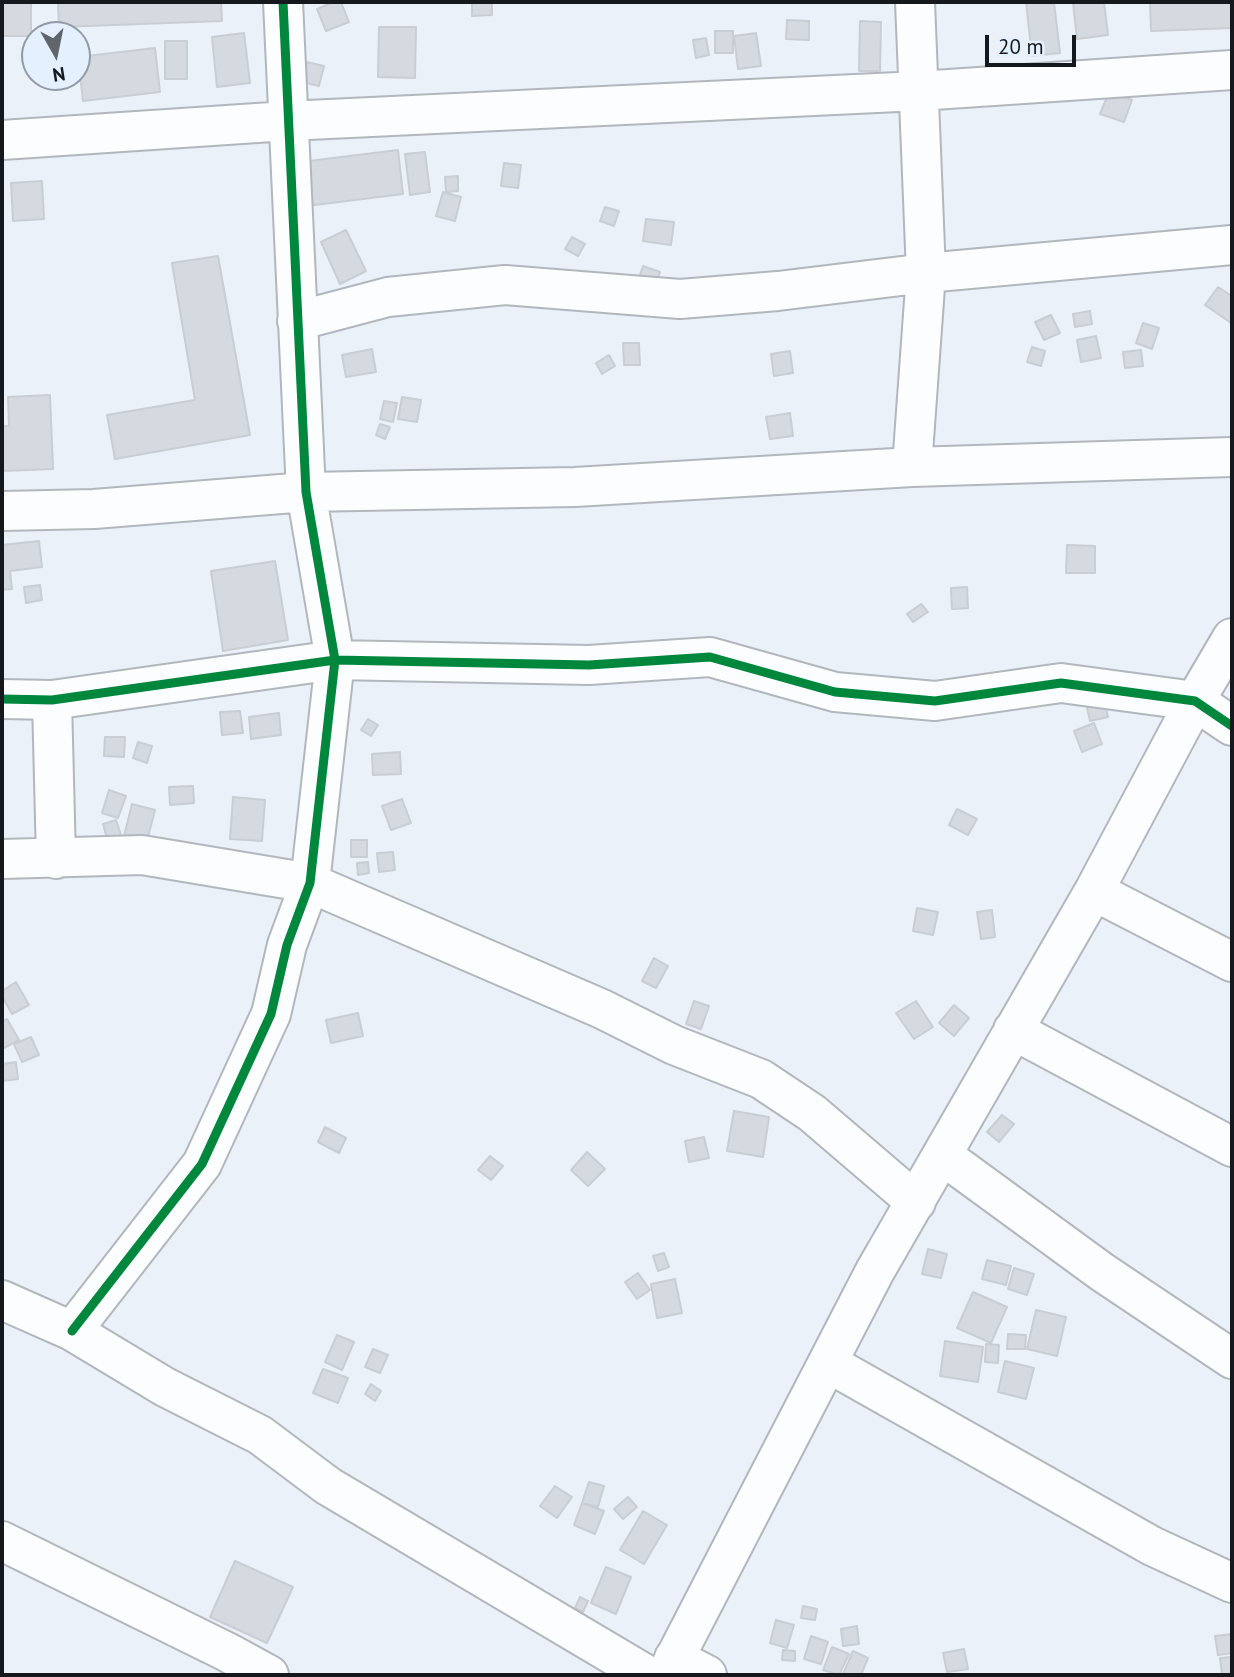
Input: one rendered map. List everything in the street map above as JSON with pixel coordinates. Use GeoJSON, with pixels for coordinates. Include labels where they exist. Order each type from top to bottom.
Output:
{"type":"FeatureCollection","features":[{"type":"Feature","properties":{"kind":"street"},"geometry":{"type":"LineString","coordinates":[[72,1331],[202,1164],[271,1014],[286,945],[310,883],[335,660],[306,492],[282,2]]}},
{"type":"Feature","properties":{"kind":"street"},"geometry":{"type":"LineString","coordinates":[[912,467],[926,273],[915,2]]}},
{"type":"Feature","properties":{"kind":"street"},"geometry":{"type":"LineString","coordinates":[[2,140],[287,121],[919,90],[1232,70]]}},
{"type":"Feature","properties":{"kind":"street"},"geometry":{"type":"LineString","coordinates":[[297,321],[388,298],[505,285],[680,299],[1232,245]]}},
{"type":"Feature","properties":{"kind":"street"},"geometry":{"type":"LineString","coordinates":[[2,511],[94,509],[306,492],[575,487],[912,467],[1232,457]]}},
{"type":"Feature","properties":{"kind":"street"},"geometry":{"type":"LineString","coordinates":[[2,1300],[72,1331],[165,1387],[260,1435],[328,1486],[673,1671],[875,1271],[1094,891],[1195,701],[1232,638]]}},
{"type":"Feature","properties":{"kind":"street"},"geometry":{"type":"LineString","coordinates":[[2,699],[52,700],[335,660],[589,665],[710,657],[835,692],[935,701],[1061,683],[1195,701],[1232,726]]}},
{"type":"Feature","properties":{"kind":"street"},"geometry":{"type":"LineString","coordinates":[[52,700],[57,859]]}},
{"type":"Feature","properties":{"kind":"street"},"geometry":{"type":"LineString","coordinates":[[2,859],[142,855],[310,883],[602,1009],[674,1045],[761,1079],[811,1113],[916,1202]]}},
{"type":"Feature","properties":{"kind":"street"},"geometry":{"type":"LineString","coordinates":[[1094,891],[1232,962]]}},
{"type":"Feature","properties":{"kind":"street"},"geometry":{"type":"LineString","coordinates":[[1013,1030],[1232,1147]]}},
{"type":"Feature","properties":{"kind":"street"},"geometry":{"type":"LineString","coordinates":[[942,1155],[1102,1272],[1232,1359]]}},
{"type":"Feature","properties":{"kind":"street"},"geometry":{"type":"LineString","coordinates":[[828,1363],[1152,1546],[1232,1583]]}},
{"type":"Feature","properties":{"kind":"street"},"geometry":{"type":"LineString","coordinates":[[2,1541],[269,1675]]}},
{"type":"Feature","properties":{"kind":"building"},"geometry":{"type":"Polygon","coordinates":[[[2,2],[31,2],[31,21],[21,21],[21,36],[2,36],[2,2]]]}},
{"type":"Feature","properties":{"kind":"building"},"geometry":{"type":"Polygon","coordinates":[[[58,2],[221,2],[222,21],[91,26],[91,21],[59,21],[58,2]]]}},
{"type":"Feature","properties":{"kind":"building"},"geometry":{"type":"Polygon","coordinates":[[[341,2],[349,22],[326,31],[317,9],[341,2]]]}},
{"type":"Feature","properties":{"kind":"building"},"geometry":{"type":"Polygon","coordinates":[[[472,2],[492,2],[492,15],[472,16],[472,2]]]}},
{"type":"Feature","properties":{"kind":"building"},"geometry":{"type":"Polygon","coordinates":[[[1026,2],[1054,2],[1060,53],[1032,56],[1026,2]]]}},
{"type":"Feature","properties":{"kind":"building"},"geometry":{"type":"Polygon","coordinates":[[[1104,2],[1108,35],[1077,39],[1073,3],[1104,2]]]}},
{"type":"Feature","properties":{"kind":"building"},"geometry":{"type":"Polygon","coordinates":[[[1150,2],[1231,2],[1232,28],[1151,31],[1150,2]]]}},
{"type":"Feature","properties":{"kind":"building"},"geometry":{"type":"Polygon","coordinates":[[[787,20],[809,21],[809,40],[786,39],[787,20]]]}},
{"type":"Feature","properties":{"kind":"building"},"geometry":{"type":"Polygon","coordinates":[[[860,21],[881,22],[880,71],[859,71],[860,21]]]}},
{"type":"Feature","properties":{"kind":"building"},"geometry":{"type":"Polygon","coordinates":[[[379,27],[416,27],[415,78],[378,77],[379,27]]]}},
{"type":"Feature","properties":{"kind":"building"},"geometry":{"type":"Polygon","coordinates":[[[715,31],[733,31],[733,53],[715,53],[715,31]]]}},
{"type":"Feature","properties":{"kind":"building"},"geometry":{"type":"Polygon","coordinates":[[[244,33],[250,83],[217,87],[212,37],[244,33]]]}},
{"type":"Feature","properties":{"kind":"building"},"geometry":{"type":"Polygon","coordinates":[[[756,33],[761,66],[738,69],[734,36],[756,33]]]}},
{"type":"Feature","properties":{"kind":"building"},"geometry":{"type":"Polygon","coordinates":[[[706,38],[709,55],[696,58],[693,40],[706,38]]]}},
{"type":"Feature","properties":{"kind":"building"},"geometry":{"type":"Polygon","coordinates":[[[165,41],[187,41],[187,79],[165,79],[165,41]]]}},
{"type":"Feature","properties":{"kind":"building"},"geometry":{"type":"Polygon","coordinates":[[[155,48],[160,92],[83,101],[82,91],[91,91],[91,55],[155,48]]]}},
{"type":"Feature","properties":{"kind":"building"},"geometry":{"type":"Polygon","coordinates":[[[307,62],[324,66],[319,86],[302,82],[307,62]]]}},
{"type":"Feature","properties":{"kind":"building"},"geometry":{"type":"Polygon","coordinates":[[[1109,92],[1132,100],[1124,122],[1100,114],[1109,92]]]}},
{"type":"Feature","properties":{"kind":"building"},"geometry":{"type":"Polygon","coordinates":[[[398,150],[403,194],[307,206],[301,162],[398,150]]]}},
{"type":"Feature","properties":{"kind":"building"},"geometry":{"type":"Polygon","coordinates":[[[425,152],[430,192],[410,195],[405,154],[425,152]]]}},
{"type":"Feature","properties":{"kind":"building"},"geometry":{"type":"Polygon","coordinates":[[[504,163],[521,165],[518,188],[501,186],[504,163]]]}},
{"type":"Feature","properties":{"kind":"building"},"geometry":{"type":"Polygon","coordinates":[[[458,176],[458,191],[446,192],[445,177],[458,176]]]}},
{"type":"Feature","properties":{"kind":"building"},"geometry":{"type":"Polygon","coordinates":[[[42,181],[44,219],[13,221],[11,183],[42,181]]]}},
{"type":"Feature","properties":{"kind":"building"},"geometry":{"type":"Polygon","coordinates":[[[443,192],[461,197],[455,221],[436,216],[443,192]]]}},
{"type":"Feature","properties":{"kind":"building"},"geometry":{"type":"Polygon","coordinates":[[[605,207],[619,211],[614,226],[600,221],[605,207]]]}},
{"type":"Feature","properties":{"kind":"building"},"geometry":{"type":"Polygon","coordinates":[[[646,219],[674,222],[671,245],[643,241],[646,219]]]}},
{"type":"Feature","properties":{"kind":"building"},"geometry":{"type":"Polygon","coordinates":[[[346,230],[366,271],[340,284],[321,242],[346,230]]]}},
{"type":"Feature","properties":{"kind":"building"},"geometry":{"type":"Polygon","coordinates":[[[572,237],[585,244],[578,256],[565,249],[572,237]]]}},
{"type":"Feature","properties":{"kind":"building"},"geometry":{"type":"Polygon","coordinates":[[[218,256],[250,435],[115,459],[107,415],[195,400],[172,263],[218,256]]]}},
{"type":"Feature","properties":{"kind":"building"},"geometry":{"type":"Polygon","coordinates":[[[643,266],[660,272],[652,294],[635,289],[643,266]]]}},
{"type":"Feature","properties":{"kind":"building"},"geometry":{"type":"Polygon","coordinates":[[[1218,287],[1232,296],[1231,323],[1205,305],[1218,287]]]}},
{"type":"Feature","properties":{"kind":"building"},"geometry":{"type":"Polygon","coordinates":[[[1090,311],[1092,324],[1075,327],[1073,314],[1090,311]]]}},
{"type":"Feature","properties":{"kind":"building"},"geometry":{"type":"Polygon","coordinates":[[[1051,315],[1060,333],[1044,340],[1035,322],[1051,315]]]}},
{"type":"Feature","properties":{"kind":"building"},"geometry":{"type":"Polygon","coordinates":[[[1143,323],[1159,328],[1152,349],[1136,343],[1143,323]]]}},
{"type":"Feature","properties":{"kind":"building"},"geometry":{"type":"Polygon","coordinates":[[[1096,336],[1101,358],[1081,362],[1077,340],[1096,336]]]}},
{"type":"Feature","properties":{"kind":"building"},"geometry":{"type":"Polygon","coordinates":[[[623,343],[639,343],[640,365],[624,365],[623,343]]]}},
{"type":"Feature","properties":{"kind":"building"},"geometry":{"type":"Polygon","coordinates":[[[1032,347],[1045,351],[1041,366],[1027,362],[1032,347]]]}},
{"type":"Feature","properties":{"kind":"building"},"geometry":{"type":"Polygon","coordinates":[[[372,349],[376,372],[346,377],[342,355],[372,349]]]}},
{"type":"Feature","properties":{"kind":"building"},"geometry":{"type":"Polygon","coordinates":[[[1141,350],[1143,366],[1125,368],[1123,352],[1141,350]]]}},
{"type":"Feature","properties":{"kind":"building"},"geometry":{"type":"Polygon","coordinates":[[[790,351],[793,373],[774,376],[771,354],[790,351]]]}},
{"type":"Feature","properties":{"kind":"building"},"geometry":{"type":"Polygon","coordinates":[[[609,355],[615,366],[602,374],[596,363],[609,355]]]}},
{"type":"Feature","properties":{"kind":"building"},"geometry":{"type":"Polygon","coordinates":[[[50,395],[53,469],[2,471],[2,426],[9,426],[8,397],[50,395]]]}},
{"type":"Feature","properties":{"kind":"building"},"geometry":{"type":"Polygon","coordinates":[[[402,397],[421,400],[417,422],[398,419],[402,397]]]}},
{"type":"Feature","properties":{"kind":"building"},"geometry":{"type":"Polygon","coordinates":[[[384,401],[397,403],[393,422],[380,419],[384,401]]]}},
{"type":"Feature","properties":{"kind":"building"},"geometry":{"type":"Polygon","coordinates":[[[790,413],[793,436],[770,439],[766,417],[790,413]]]}},
{"type":"Feature","properties":{"kind":"building"},"geometry":{"type":"Polygon","coordinates":[[[380,424],[390,427],[385,439],[376,435],[380,424]]]}},
{"type":"Feature","properties":{"kind":"building"},"geometry":{"type":"Polygon","coordinates":[[[39,541],[42,567],[10,571],[12,589],[2,590],[2,545],[39,541]]]}},
{"type":"Feature","properties":{"kind":"building"},"geometry":{"type":"Polygon","coordinates":[[[1067,545],[1095,546],[1095,573],[1066,573],[1067,545]]]}},
{"type":"Feature","properties":{"kind":"building"},"geometry":{"type":"Polygon","coordinates":[[[275,561],[288,640],[223,651],[211,571],[275,561]]]}},
{"type":"Feature","properties":{"kind":"building"},"geometry":{"type":"Polygon","coordinates":[[[40,585],[42,600],[26,603],[24,587],[40,585]]]}},
{"type":"Feature","properties":{"kind":"building"},"geometry":{"type":"Polygon","coordinates":[[[967,587],[968,608],[952,609],[951,588],[967,587]]]}},
{"type":"Feature","properties":{"kind":"building"},"geometry":{"type":"Polygon","coordinates":[[[921,604],[928,612],[913,622],[907,614],[921,604]]]}},
{"type":"Feature","properties":{"kind":"building"},"geometry":{"type":"Polygon","coordinates":[[[1104,699],[1108,717],[1090,721],[1086,703],[1104,699]]]}},
{"type":"Feature","properties":{"kind":"building"},"geometry":{"type":"Polygon","coordinates":[[[240,711],[243,733],[222,735],[220,712],[240,711]]]}},
{"type":"Feature","properties":{"kind":"building"},"geometry":{"type":"Polygon","coordinates":[[[279,713],[281,735],[251,739],[249,717],[279,713]]]}},
{"type":"Feature","properties":{"kind":"building"},"geometry":{"type":"Polygon","coordinates":[[[368,719],[378,725],[371,736],[361,730],[368,719]]]}},
{"type":"Feature","properties":{"kind":"building"},"geometry":{"type":"Polygon","coordinates":[[[1094,723],[1102,744],[1082,752],[1074,731],[1094,723]]]}},
{"type":"Feature","properties":{"kind":"building"},"geometry":{"type":"Polygon","coordinates":[[[105,737],[125,737],[124,757],[104,756],[105,737]]]}},
{"type":"Feature","properties":{"kind":"building"},"geometry":{"type":"Polygon","coordinates":[[[138,742],[152,746],[147,763],[133,758],[138,742]]]}},
{"type":"Feature","properties":{"kind":"building"},"geometry":{"type":"Polygon","coordinates":[[[400,752],[401,774],[373,775],[372,754],[400,752]]]}},
{"type":"Feature","properties":{"kind":"building"},"geometry":{"type":"Polygon","coordinates":[[[193,786],[194,803],[170,805],[169,787],[193,786]]]}},
{"type":"Feature","properties":{"kind":"building"},"geometry":{"type":"Polygon","coordinates":[[[109,790],[126,796],[118,818],[102,813],[109,790]]]}},
{"type":"Feature","properties":{"kind":"building"},"geometry":{"type":"Polygon","coordinates":[[[233,797],[265,800],[262,841],[230,839],[233,797]]]}},
{"type":"Feature","properties":{"kind":"building"},"geometry":{"type":"Polygon","coordinates":[[[402,799],[411,823],[391,830],[382,806],[402,799]]]}},
{"type":"Feature","properties":{"kind":"building"},"geometry":{"type":"Polygon","coordinates":[[[132,804],[155,810],[147,841],[124,836],[132,804]]]}},
{"type":"Feature","properties":{"kind":"building"},"geometry":{"type":"Polygon","coordinates":[[[957,809],[977,819],[968,835],[949,825],[957,809]]]}},
{"type":"Feature","properties":{"kind":"building"},"geometry":{"type":"Polygon","coordinates":[[[116,820],[121,835],[107,839],[103,824],[116,820]]]}},
{"type":"Feature","properties":{"kind":"building"},"geometry":{"type":"Polygon","coordinates":[[[351,840],[367,840],[367,857],[351,857],[351,840]]]}},
{"type":"Feature","properties":{"kind":"building"},"geometry":{"type":"Polygon","coordinates":[[[393,852],[395,870],[379,872],[377,853],[393,852]]]}},
{"type":"Feature","properties":{"kind":"building"},"geometry":{"type":"Polygon","coordinates":[[[368,862],[369,873],[358,875],[357,863],[368,862]]]}},
{"type":"Feature","properties":{"kind":"building"},"geometry":{"type":"Polygon","coordinates":[[[917,908],[938,912],[933,935],[913,931],[917,908]]]}},
{"type":"Feature","properties":{"kind":"building"},"geometry":{"type":"Polygon","coordinates":[[[992,910],[995,937],[981,939],[977,912],[992,910]]]}},
{"type":"Feature","properties":{"kind":"building"},"geometry":{"type":"Polygon","coordinates":[[[654,958],[668,966],[656,988],[642,981],[654,958]]]}},
{"type":"Feature","properties":{"kind":"building"},"geometry":{"type":"Polygon","coordinates":[[[16,982],[29,1005],[12,1014],[2,991],[16,982]]]}},
{"type":"Feature","properties":{"kind":"building"},"geometry":{"type":"Polygon","coordinates":[[[694,1001],[709,1006],[701,1029],[686,1024],[694,1001]]]}},
{"type":"Feature","properties":{"kind":"building"},"geometry":{"type":"Polygon","coordinates":[[[916,1001],[933,1027],[914,1039],[896,1013],[916,1001]]]}},
{"type":"Feature","properties":{"kind":"building"},"geometry":{"type":"Polygon","coordinates":[[[954,1005],[969,1018],[954,1036],[939,1023],[954,1005]]]}},
{"type":"Feature","properties":{"kind":"building"},"geometry":{"type":"Polygon","coordinates":[[[358,1013],[363,1036],[331,1043],[326,1020],[358,1013]]]}},
{"type":"Feature","properties":{"kind":"building"},"geometry":{"type":"Polygon","coordinates":[[[7,1019],[19,1040],[2,1049],[2,1022],[7,1019]]]}},
{"type":"Feature","properties":{"kind":"building"},"geometry":{"type":"Polygon","coordinates":[[[31,1037],[39,1055],[22,1062],[14,1044],[31,1037]]]}},
{"type":"Feature","properties":{"kind":"building"},"geometry":{"type":"Polygon","coordinates":[[[16,1062],[18,1079],[3,1081],[2,1064],[16,1062]]]}},
{"type":"Feature","properties":{"kind":"building"},"geometry":{"type":"Polygon","coordinates":[[[734,1111],[769,1117],[763,1157],[727,1151],[734,1111]]]}},
{"type":"Feature","properties":{"kind":"building"},"geometry":{"type":"Polygon","coordinates":[[[1002,1115],[1014,1124],[999,1142],[987,1132],[1002,1115]]]}},
{"type":"Feature","properties":{"kind":"building"},"geometry":{"type":"Polygon","coordinates":[[[325,1127],[346,1138],[339,1153],[318,1142],[325,1127]]]}},
{"type":"Feature","properties":{"kind":"building"},"geometry":{"type":"Polygon","coordinates":[[[704,1137],[709,1158],[689,1162],[685,1141],[704,1137]]]}},
{"type":"Feature","properties":{"kind":"building"},"geometry":{"type":"Polygon","coordinates":[[[587,1152],[605,1169],[588,1186],[571,1170],[587,1152]]]}},
{"type":"Feature","properties":{"kind":"building"},"geometry":{"type":"Polygon","coordinates":[[[490,1156],[503,1166],[491,1180],[478,1170],[490,1156]]]}},
{"type":"Feature","properties":{"kind":"building"},"geometry":{"type":"Polygon","coordinates":[[[928,1249],[947,1254],[941,1278],[922,1274],[928,1249]]]}},
{"type":"Feature","properties":{"kind":"building"},"geometry":{"type":"Polygon","coordinates":[[[664,1253],[669,1267],[658,1271],[653,1256],[664,1253]]]}},
{"type":"Feature","properties":{"kind":"building"},"geometry":{"type":"Polygon","coordinates":[[[987,1260],[1011,1266],[1006,1285],[982,1279],[987,1260]]]}},
{"type":"Feature","properties":{"kind":"building"},"geometry":{"type":"Polygon","coordinates":[[[1014,1268],[1034,1274],[1027,1295],[1008,1289],[1014,1268]]]}},
{"type":"Feature","properties":{"kind":"building"},"geometry":{"type":"Polygon","coordinates":[[[638,1273],[650,1290],[637,1299],[625,1282],[638,1273]]]}},
{"type":"Feature","properties":{"kind":"building"},"geometry":{"type":"Polygon","coordinates":[[[675,1279],[682,1313],[657,1318],[651,1284],[675,1279]]]}},
{"type":"Feature","properties":{"kind":"building"},"geometry":{"type":"Polygon","coordinates":[[[973,1292],[1007,1307],[991,1343],[957,1328],[973,1292]]]}},
{"type":"Feature","properties":{"kind":"building"},"geometry":{"type":"Polygon","coordinates":[[[1036,1310],[1066,1317],[1057,1356],[1027,1349],[1036,1310]]]}},
{"type":"Feature","properties":{"kind":"building"},"geometry":{"type":"Polygon","coordinates":[[[1008,1334],[1026,1335],[1025,1349],[1007,1349],[1008,1334]]]}},
{"type":"Feature","properties":{"kind":"building"},"geometry":{"type":"Polygon","coordinates":[[[337,1335],[354,1342],[342,1370],[325,1362],[337,1335]]]}},
{"type":"Feature","properties":{"kind":"building"},"geometry":{"type":"Polygon","coordinates":[[[945,1341],[983,1347],[978,1382],[940,1376],[945,1341]]]}},
{"type":"Feature","properties":{"kind":"building"},"geometry":{"type":"Polygon","coordinates":[[[986,1344],[999,1345],[998,1363],[985,1362],[986,1344]]]}},
{"type":"Feature","properties":{"kind":"building"},"geometry":{"type":"Polygon","coordinates":[[[373,1349],[388,1355],[380,1373],[365,1367],[373,1349]]]}},
{"type":"Feature","properties":{"kind":"building"},"geometry":{"type":"Polygon","coordinates":[[[1005,1361],[1034,1368],[1026,1399],[998,1392],[1005,1361]]]}},
{"type":"Feature","properties":{"kind":"building"},"geometry":{"type":"Polygon","coordinates":[[[323,1369],[348,1378],[338,1403],[313,1393],[323,1369]]]}},
{"type":"Feature","properties":{"kind":"building"},"geometry":{"type":"Polygon","coordinates":[[[371,1384],[381,1391],[375,1401],[365,1394],[371,1384]]]}},
{"type":"Feature","properties":{"kind":"building"},"geometry":{"type":"Polygon","coordinates":[[[589,1482],[604,1486],[598,1507],[582,1503],[589,1482]]]}},
{"type":"Feature","properties":{"kind":"building"},"geometry":{"type":"Polygon","coordinates":[[[555,1486],[572,1497],[557,1518],[540,1506],[555,1486]]]}},
{"type":"Feature","properties":{"kind":"building"},"geometry":{"type":"Polygon","coordinates":[[[628,1497],[637,1507],[623,1519],[614,1509],[628,1497]]]}},
{"type":"Feature","properties":{"kind":"building"},"geometry":{"type":"Polygon","coordinates":[[[582,1503],[604,1511],[595,1534],[574,1525],[582,1503]]]}},
{"type":"Feature","properties":{"kind":"building"},"geometry":{"type":"Polygon","coordinates":[[[643,1511],[667,1525],[644,1564],[620,1550],[643,1511]]]}},
{"type":"Feature","properties":{"kind":"building"},"geometry":{"type":"Polygon","coordinates":[[[235,1561],[293,1587],[267,1643],[210,1617],[235,1561]]]}},
{"type":"Feature","properties":{"kind":"building"},"geometry":{"type":"Polygon","coordinates":[[[606,1567],[631,1577],[616,1614],[591,1603],[606,1567]]]}},
{"type":"Feature","properties":{"kind":"building"},"geometry":{"type":"Polygon","coordinates":[[[580,1597],[588,1601],[583,1612],[575,1608],[580,1597]]]}},
{"type":"Feature","properties":{"kind":"building"},"geometry":{"type":"Polygon","coordinates":[[[803,1606],[817,1609],[815,1620],[801,1618],[803,1606]]]}},
{"type":"Feature","properties":{"kind":"building"},"geometry":{"type":"Polygon","coordinates":[[[776,1620],[794,1625],[787,1648],[770,1643],[776,1620]]]}},
{"type":"Feature","properties":{"kind":"building"},"geometry":{"type":"Polygon","coordinates":[[[857,1626],[859,1644],[843,1646],[841,1629],[857,1626]]]}},
{"type":"Feature","properties":{"kind":"building"},"geometry":{"type":"Polygon","coordinates":[[[1232,1634],[1232,1653],[1218,1655],[1215,1636],[1232,1634]]]}},
{"type":"Feature","properties":{"kind":"building"},"geometry":{"type":"Polygon","coordinates":[[[811,1636],[828,1642],[821,1664],[804,1659],[811,1636]]]}},
{"type":"Feature","properties":{"kind":"building"},"geometry":{"type":"Polygon","coordinates":[[[832,1647],[849,1654],[839,1675],[823,1670],[832,1647]]]}},
{"type":"Feature","properties":{"kind":"building"},"geometry":{"type":"Polygon","coordinates":[[[964,1649],[968,1669],[947,1672],[943,1653],[964,1649]]]}},
{"type":"Feature","properties":{"kind":"building"},"geometry":{"type":"Polygon","coordinates":[[[783,1650],[795,1651],[795,1661],[782,1660],[783,1650]]]}},
{"type":"Feature","properties":{"kind":"building"},"geometry":{"type":"Polygon","coordinates":[[[853,1651],[868,1658],[861,1675],[845,1675],[843,1674],[853,1651]]]}},
{"type":"Feature","properties":{"kind":"building"},"geometry":{"type":"Polygon","coordinates":[[[1232,1657],[1232,1675],[1222,1675],[1220,1658],[1232,1657]]]}},
{"type":"Feature","properties":{"kind":"cycle path"},"geometry":{"type":"LineString","coordinates":[[72,1331],[202,1164],[271,1014],[287,945],[310,883],[335,660],[306,492],[283,2]]}},
{"type":"Feature","properties":{"kind":"cycle path"},"geometry":{"type":"LineString","coordinates":[[2,699],[52,700],[335,660],[589,665],[710,657],[835,692],[935,701],[1061,683],[1195,701],[1232,726]]}}]}
